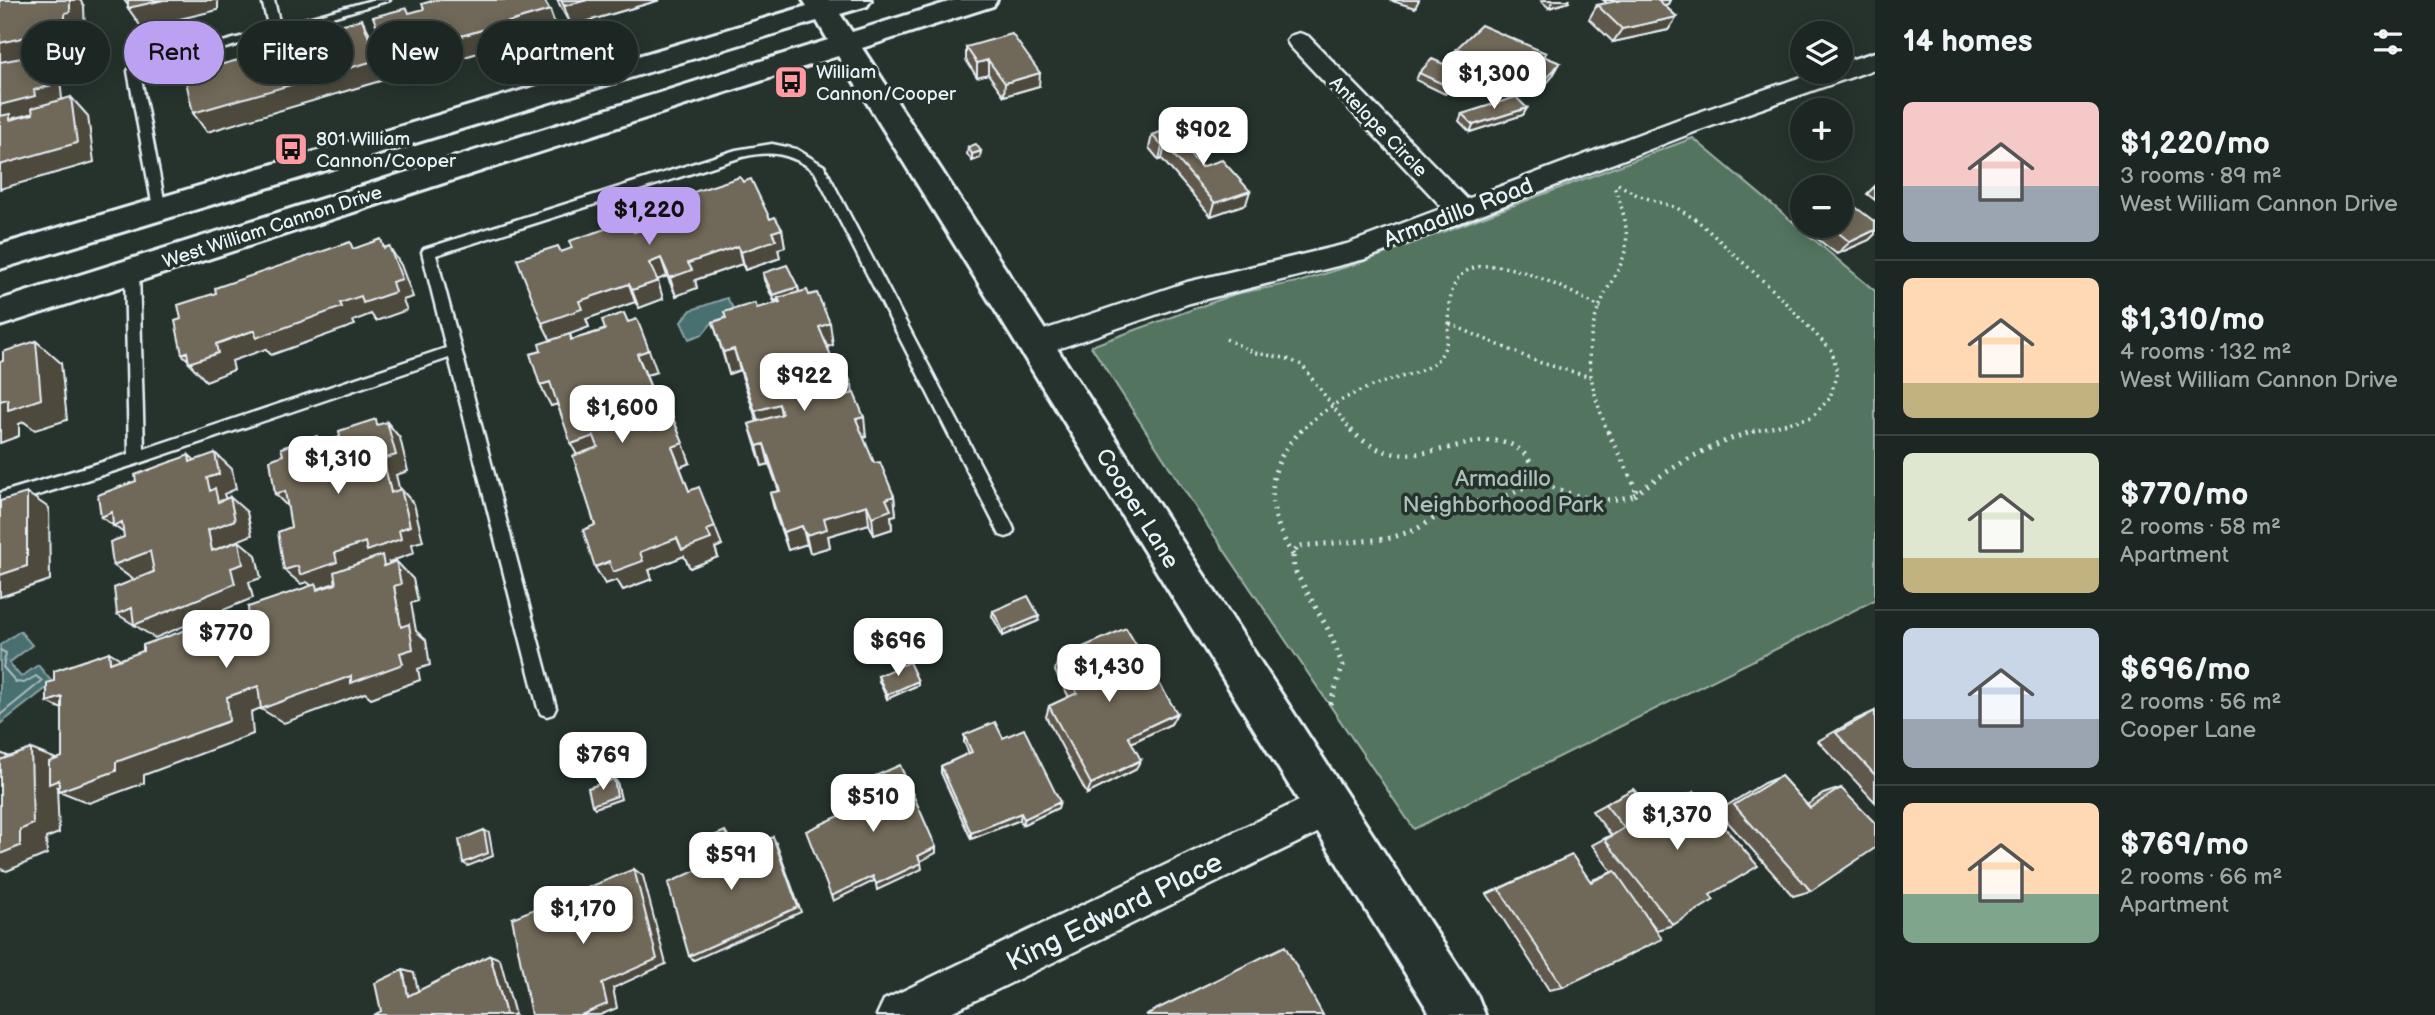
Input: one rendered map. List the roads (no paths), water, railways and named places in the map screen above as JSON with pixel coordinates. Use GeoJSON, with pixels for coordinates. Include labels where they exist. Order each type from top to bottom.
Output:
{"type":"FeatureCollection","features":[{"type":"Feature","properties":{"kind":"main road","name":"West William Cannon Drive"},"geometry":{"type":"LineString","coordinates":[[0,313],[983,0]]}},
{"type":"Feature","properties":{"kind":"main road","name":"West William Cannon Drive"},"geometry":{"type":"LineString","coordinates":[[0,257],[832,3]]}},
{"type":"Feature","properties":{"kind":"main road","name":"Cooper Lane"},"geometry":{"type":"LineString","coordinates":[[832,3],[845,44],[1460,1015]]}},
{"type":"Feature","properties":{"kind":"main road"},"geometry":{"type":"LineString","coordinates":[[132,271],[159,210]]}},
{"type":"Feature","properties":{"kind":"street","name":"Antelope Circle"},"geometry":{"type":"LineString","coordinates":[[1299,41],[1461,210]]}},
{"type":"Feature","properties":{"kind":"street","name":"Armadillo Road"},"geometry":{"type":"LineString","coordinates":[[1034,345],[1187,293],[1355,252],[1688,125],[1875,60]]}},
{"type":"Feature","properties":{"kind":"street","name":"King Edward Place"},"geometry":{"type":"LineString","coordinates":[[900,1015],[1328,807]]}},
{"type":"Feature","properties":{"kind":"lane"},"geometry":{"type":"LineString","coordinates":[[268,0],[273,21]]}},
{"type":"Feature","properties":{"kind":"lane"},"geometry":{"type":"LineString","coordinates":[[308,21],[384,0]]}},
{"type":"Feature","properties":{"kind":"lane"},"geometry":{"type":"LineString","coordinates":[[159,210],[134,71],[238,41]]}},
{"type":"Feature","properties":{"kind":"lane"},"geometry":{"type":"LineString","coordinates":[[547,708],[429,252],[766,146],[802,155],[820,169],[1006,530]]}},
{"type":"Feature","properties":{"kind":"lane"},"geometry":{"type":"LineString","coordinates":[[132,271],[137,458]]}},
{"type":"Feature","properties":{"kind":"lane"},"geometry":{"type":"LineString","coordinates":[[0,499],[137,458],[454,351]]}},
{"type":"Feature","properties":{"kind":"water"},"geometry":{"type":"Polygon","coordinates":[[[727,298],[736,313],[711,324],[703,334],[689,339],[681,322],[691,310],[727,298]]]}},
{"type":"Feature","properties":{"kind":"water"},"geometry":{"type":"Polygon","coordinates":[[[20,631],[32,645],[9,663],[21,677],[38,665],[53,683],[0,724],[0,645],[20,631]]]}},
{"type":"Feature","properties":{"kind":"place","name":"William Cannon/Cooper"},"geometry":{"type":"Point","coordinates":[791,82]}},
{"type":"Feature","properties":{"kind":"place","name":"801 William Cannon/Cooper"},"geometry":{"type":"Point","coordinates":[291,149]}},
{"type":"Feature","properties":{"kind":"park label","name":"Armadillo Neighborhood Park"},"geometry":{"type":"Point","coordinates":[1503,491]}}]}
